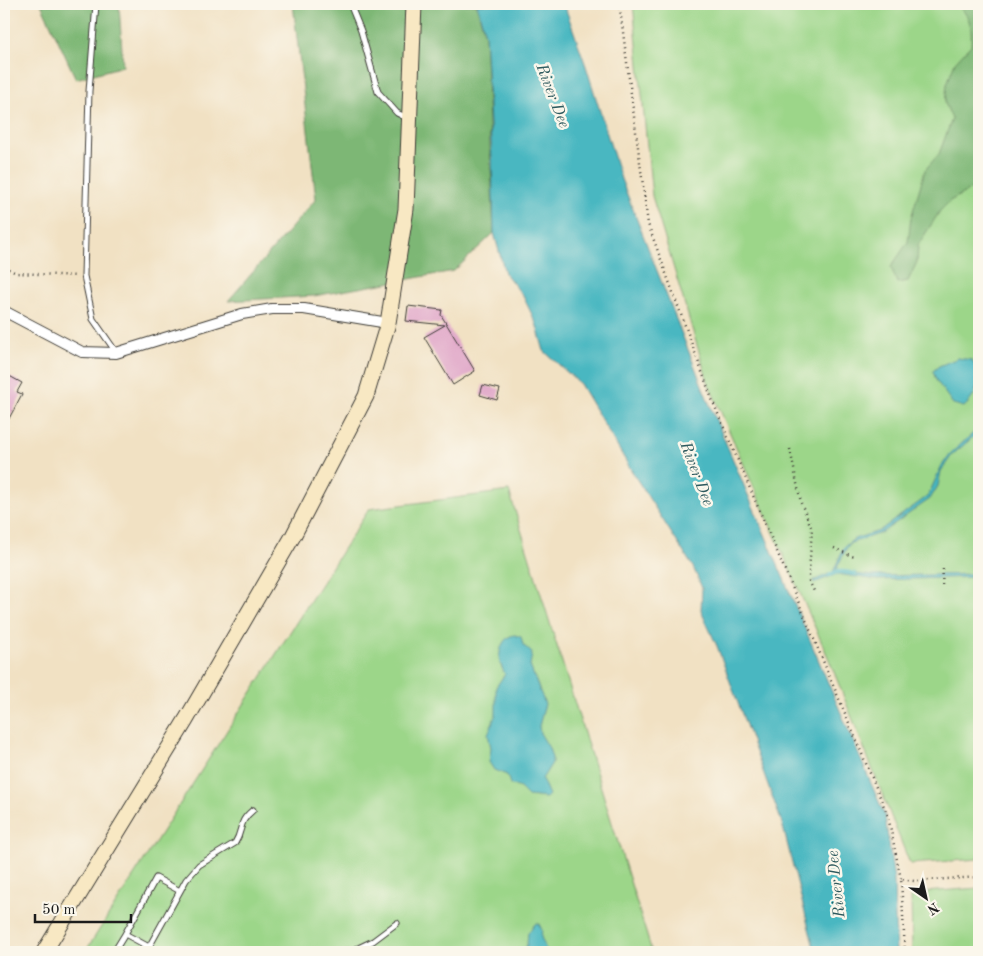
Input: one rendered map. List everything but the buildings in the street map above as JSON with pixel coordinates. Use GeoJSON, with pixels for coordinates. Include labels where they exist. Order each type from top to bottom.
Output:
{"type":"FeatureCollection","features":[{"type":"Feature","properties":{"kind":"main road"},"geometry":{"type":"LineString","coordinates":[[44,952],[186,720],[293,536],[366,396],[388,323],[406,209],[414,4]]}},
{"type":"Feature","properties":{"kind":"street"},"geometry":{"type":"LineString","coordinates":[[4,311],[82,352],[116,353],[242,314],[272,309],[304,309],[388,323]]}},
{"type":"Feature","properties":{"kind":"lane"},"geometry":{"type":"LineString","coordinates":[[96,4],[89,91],[84,276],[94,319],[116,353]]}},
{"type":"Feature","properties":{"kind":"lane"},"geometry":{"type":"LineString","coordinates":[[350,4],[361,30],[378,92],[397,113],[409,120]]}},
{"type":"Feature","properties":{"kind":"lane"},"geometry":{"type":"LineString","coordinates":[[145,952],[186,880],[200,865],[235,843],[242,822],[253,810]]}},
{"type":"Feature","properties":{"kind":"lane"},"geometry":{"type":"LineString","coordinates":[[114,952],[156,878],[180,891]]}},
{"type":"Feature","properties":{"kind":"lane"},"geometry":{"type":"LineString","coordinates":[[350,952],[373,941],[397,923]]}},
{"type":"Feature","properties":{"kind":"lane"},"geometry":{"type":"LineString","coordinates":[[125,934],[149,947]]}},
{"type":"Feature","properties":{"kind":"path"},"geometry":{"type":"LineString","coordinates":[[616,4],[620,9],[648,224],[712,402],[888,816],[901,879],[905,952]]}},
{"type":"Feature","properties":{"kind":"path"},"geometry":{"type":"LineString","coordinates":[[4,267],[16,273],[84,276]]}},
{"type":"Feature","properties":{"kind":"path"},"geometry":{"type":"LineString","coordinates":[[790,449],[801,503],[812,529],[809,581],[814,591]]}},
{"type":"Feature","properties":{"kind":"path"},"geometry":{"type":"LineString","coordinates":[[834,548],[854,557]]}},
{"type":"Feature","properties":{"kind":"path"},"geometry":{"type":"LineString","coordinates":[[942,585],[943,569]]}},
{"type":"Feature","properties":{"kind":"path"},"geometry":{"type":"LineString","coordinates":[[901,879],[914,881],[979,877]]}},
{"type":"Feature","properties":{"kind":"green space"},"geometry":{"type":"Polygon","coordinates":[[[41,4],[119,4],[123,66],[76,79],[41,4]]]}},
{"type":"Feature","properties":{"kind":"green space"},"geometry":{"type":"Polygon","coordinates":[[[293,4],[476,4],[485,34],[494,233],[454,271],[314,296],[228,301],[316,199],[293,4]]]}},
{"type":"Feature","properties":{"kind":"green space"},"geometry":{"type":"Polygon","coordinates":[[[633,4],[979,4],[979,859],[910,864],[828,657],[709,385],[652,196],[633,4]]]}},
{"type":"Feature","properties":{"kind":"green space"},"geometry":{"type":"Polygon","coordinates":[[[956,4],[979,4],[979,186],[950,201],[940,211],[918,245],[917,262],[908,281],[897,283],[891,267],[908,242],[911,218],[925,170],[939,154],[952,119],[945,103],[947,84],[955,62],[971,45],[970,22],[965,13],[956,4]]]}},
{"type":"Feature","properties":{"kind":"green space"},"geometry":{"type":"Polygon","coordinates":[[[509,491],[652,952],[85,952],[369,509],[509,491]]]}},
{"type":"Feature","properties":{"kind":"green space"},"geometry":{"type":"Polygon","coordinates":[[[979,888],[979,952],[912,952],[911,893],[979,888]]]}},
{"type":"Feature","properties":{"kind":"water","name":"River Dee"},"geometry":{"type":"Polygon","coordinates":[[[477,4],[564,4],[586,66],[621,179],[711,408],[885,816],[894,880],[896,952],[815,952],[782,823],[717,646],[701,611],[702,588],[693,567],[636,478],[580,384],[544,351],[536,323],[523,296],[505,273],[494,233],[485,34],[477,4]]]}},
{"type":"Feature","properties":{"kind":"water"},"geometry":{"type":"Polygon","coordinates":[[[958,358],[972,360],[978,379],[973,397],[964,407],[953,404],[936,380],[933,371],[939,366],[958,358]]]}},
{"type":"Feature","properties":{"kind":"water"},"geometry":{"type":"Polygon","coordinates":[[[979,428],[979,432],[952,455],[941,471],[938,486],[930,499],[881,533],[851,543],[847,547],[835,572],[873,576],[979,574],[979,577],[877,580],[837,574],[814,583],[813,581],[833,572],[844,547],[854,539],[879,531],[928,496],[941,467],[950,454],[979,428]]]}},
{"type":"Feature","properties":{"kind":"water"},"geometry":{"type":"Polygon","coordinates":[[[515,635],[521,637],[523,645],[532,653],[530,666],[545,704],[539,726],[540,733],[549,748],[552,758],[552,763],[542,779],[549,795],[546,798],[528,796],[520,788],[510,784],[507,775],[494,770],[489,762],[491,748],[488,734],[496,714],[496,687],[505,674],[500,662],[500,653],[504,641],[515,635]]]}},
{"type":"Feature","properties":{"kind":"water"},"geometry":{"type":"Polygon","coordinates":[[[536,923],[539,924],[542,930],[541,937],[547,952],[522,952],[527,945],[528,933],[536,923]]]}},
{"type":"Feature","properties":{"kind":"waterway"},"geometry":{"type":"LineString","coordinates":[[830,575],[839,572],[855,574]]}}]}
